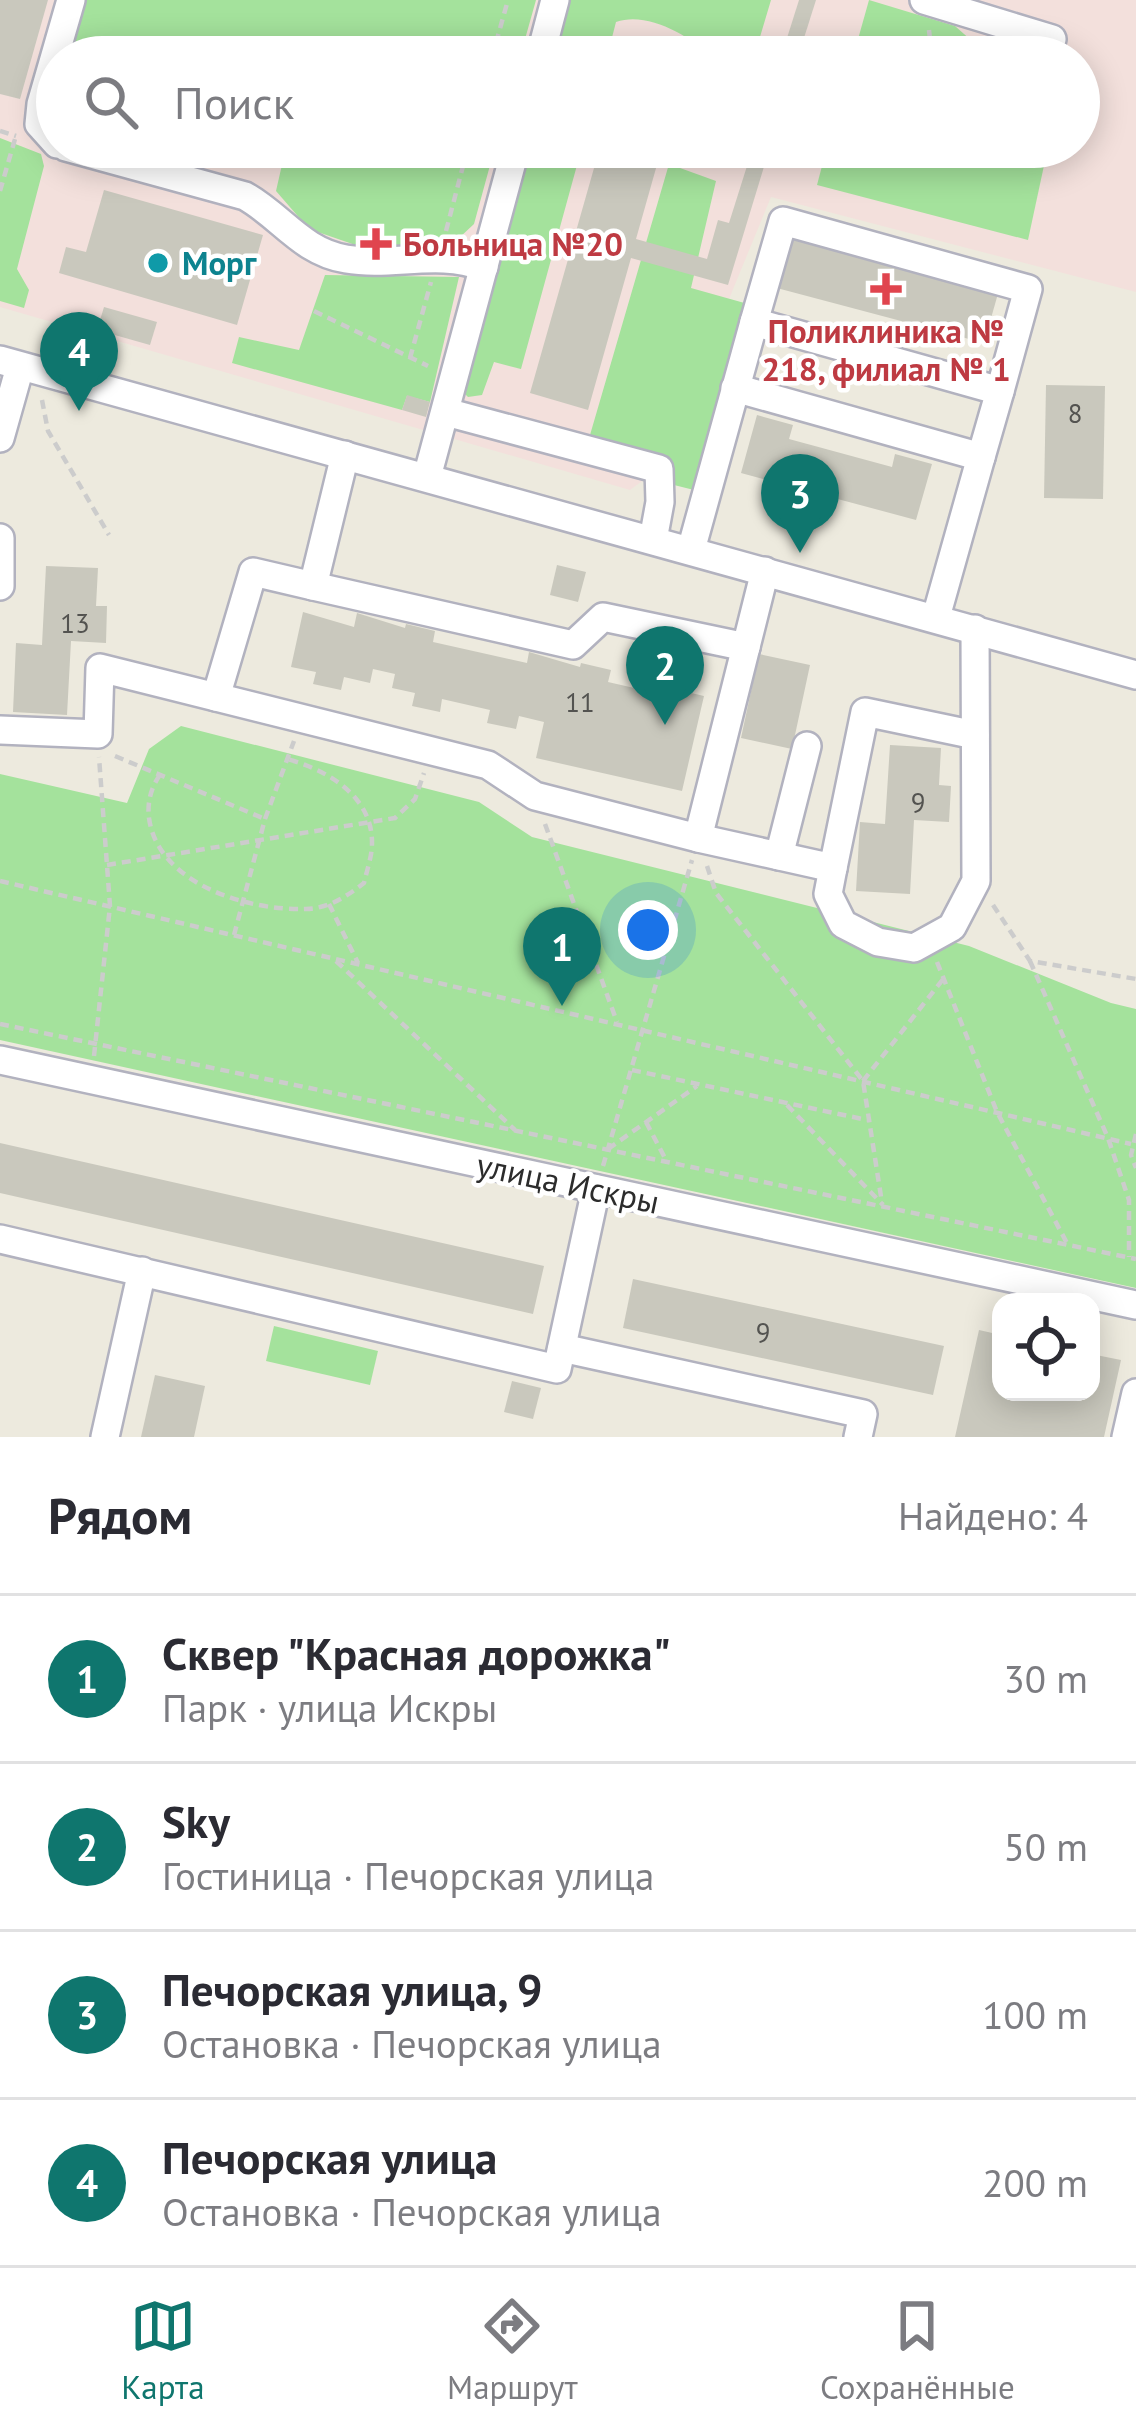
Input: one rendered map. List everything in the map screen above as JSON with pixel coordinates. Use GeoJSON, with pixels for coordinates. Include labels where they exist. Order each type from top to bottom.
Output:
{"type":"FeatureCollection","features":[{"type":"Feature","properties":{"kind":"street"},"geometry":{"type":"LineString","coordinates":[[61,36],[71,0]]}},
{"type":"Feature","properties":{"kind":"street"},"geometry":{"type":"LineString","coordinates":[[546,36],[555,0]]}},
{"type":"Feature","properties":{"kind":"street"},"geometry":{"type":"LineString","coordinates":[[938,2],[1043,36]]}},
{"type":"Feature","properties":{"kind":"street"},"geometry":{"type":"LineString","coordinates":[[143,168],[245,196],[268,209],[304,244],[324,254],[349,260],[451,258],[484,267]]}},
{"type":"Feature","properties":{"kind":"street"},"geometry":{"type":"LineString","coordinates":[[427,477],[510,168]]}},
{"type":"Feature","properties":{"kind":"street"},"geometry":{"type":"LineString","coordinates":[[691,550],[783,220],[1028,289],[935,617]]}},
{"type":"Feature","properties":{"kind":"street"},"geometry":{"type":"LineString","coordinates":[[754,322],[1000,391]]}},
{"type":"Feature","properties":{"kind":"street"},"geometry":{"type":"LineString","coordinates":[[0,438],[10,363],[1136,675]]}},
{"type":"Feature","properties":{"kind":"street"},"geometry":{"type":"LineString","coordinates":[[736,388],[981,457]]}},
{"type":"Feature","properties":{"kind":"street"},"geometry":{"type":"LineString","coordinates":[[446,412],[659,469],[660,502],[653,540]]}},
{"type":"Feature","properties":{"kind":"street"},"geometry":{"type":"LineString","coordinates":[[313,586],[345,455]]}},
{"type":"Feature","properties":{"kind":"street"},"geometry":{"type":"LineString","coordinates":[[0,538],[0,586]]}},
{"type":"Feature","properties":{"kind":"street"},"geometry":{"type":"LineString","coordinates":[[698,838],[765,571]]}},
{"type":"Feature","properties":{"kind":"street"},"geometry":{"type":"LineString","coordinates":[[216,697],[253,572],[574,645],[603,617],[746,647]]}},
{"type":"Feature","properties":{"kind":"street"},"geometry":{"type":"LineString","coordinates":[[975,629],[976,880],[952,927],[914,948],[878,942],[843,924],[828,894],[865,712],[975,735]]}},
{"type":"Feature","properties":{"kind":"street"},"geometry":{"type":"LineString","coordinates":[[0,730],[98,734],[100,668],[488,765],[535,796],[833,868]]}},
{"type":"Feature","properties":{"kind":"street"},"geometry":{"type":"LineString","coordinates":[[779,856],[808,746]]}},
{"type":"Feature","properties":{"kind":"street","name":"улица Искры"},"geometry":{"type":"LineString","coordinates":[[0,1060],[1136,1305]]}},
{"type":"Feature","properties":{"kind":"street"},"geometry":{"type":"LineString","coordinates":[[0,1238],[557,1369],[596,1189]]}},
{"type":"Feature","properties":{"kind":"street"},"geometry":{"type":"LineString","coordinates":[[105,1437],[142,1271]]}},
{"type":"Feature","properties":{"kind":"street"},"geometry":{"type":"LineString","coordinates":[[562,1348],[863,1414],[858,1437]]}},
{"type":"Feature","properties":{"kind":"street"},"geometry":{"type":"LineString","coordinates":[[1126,1437],[1136,1393]]}},
{"type":"Feature","properties":{"kind":"path"},"geometry":{"type":"LineString","coordinates":[[498,36],[508,0]]}},
{"type":"Feature","properties":{"kind":"path"},"geometry":{"type":"LineString","coordinates":[[0,131],[36,135]]}},
{"type":"Feature","properties":{"kind":"path"},"geometry":{"type":"LineString","coordinates":[[0,191],[36,137]]}},
{"type":"Feature","properties":{"kind":"path"},"geometry":{"type":"LineString","coordinates":[[314,311],[454,379]]}},
{"type":"Feature","properties":{"kind":"path"},"geometry":{"type":"LineString","coordinates":[[42,400],[47,431],[109,535]]}},
{"type":"Feature","properties":{"kind":"path"},"geometry":{"type":"LineString","coordinates":[[234,935],[265,819],[302,718]]}},
{"type":"Feature","properties":{"kind":"path"},"geometry":{"type":"LineString","coordinates":[[92,1080],[110,906],[99,749],[265,819]]}},
{"type":"Feature","properties":{"kind":"path"},"geometry":{"type":"LineString","coordinates":[[107,865],[395,818],[415,799],[432,751]]}},
{"type":"Feature","properties":{"kind":"path"},"geometry":{"type":"LineString","coordinates":[[160,775],[147,806],[151,835],[166,856],[217,894],[308,909],[340,901],[364,883],[373,842],[368,822],[350,789],[287,759]]}},
{"type":"Feature","properties":{"kind":"path"},"geometry":{"type":"LineString","coordinates":[[535,796],[618,1024]]}},
{"type":"Feature","properties":{"kind":"path"},"geometry":{"type":"LineString","coordinates":[[596,1189],[698,838]]}},
{"type":"Feature","properties":{"kind":"path"},"geometry":{"type":"LineString","coordinates":[[698,838],[716,893],[862,1081],[883,1205]]}},
{"type":"Feature","properties":{"kind":"path"},"geometry":{"type":"LineString","coordinates":[[0,1024],[1133,1258],[1129,1200],[1108,1138],[1030,961],[976,880]]}},
{"type":"Feature","properties":{"kind":"path"},"geometry":{"type":"LineString","coordinates":[[0,881],[1131,1144]]}},
{"type":"Feature","properties":{"kind":"path"},"geometry":{"type":"LineString","coordinates":[[329,904],[359,964]]}},
{"type":"Feature","properties":{"kind":"path"},"geometry":{"type":"LineString","coordinates":[[928,940],[997,1112],[1068,1245]]}},
{"type":"Feature","properties":{"kind":"path"},"geometry":{"type":"LineString","coordinates":[[332,958],[515,1130]]}},
{"type":"Feature","properties":{"kind":"path"},"geometry":{"type":"LineString","coordinates":[[1030,961],[1136,979]]}},
{"type":"Feature","properties":{"kind":"path"},"geometry":{"type":"LineString","coordinates":[[862,1081],[944,978]]}},
{"type":"Feature","properties":{"kind":"path"},"geometry":{"type":"LineString","coordinates":[[632,1070],[869,1120]]}},
{"type":"Feature","properties":{"kind":"path"},"geometry":{"type":"LineString","coordinates":[[608,1149],[700,1084]]}},
{"type":"Feature","properties":{"kind":"path"},"geometry":{"type":"LineString","coordinates":[[784,1102],[883,1205]]}},
{"type":"Feature","properties":{"kind":"path"},"geometry":{"type":"LineString","coordinates":[[646,1122],[667,1161]]}},
{"type":"Feature","properties":{"kind":"path"},"geometry":{"type":"LineString","coordinates":[[1136,1134],[1131,1144],[1136,1168]]}},
{"type":"Feature","properties":{"kind":"shaded area","name":"Больница №20"},"geometry":{"type":"Polygon","coordinates":[[[0,0],[1136,0],[1136,292],[771,197],[659,469],[630,490],[0,307],[0,0]]]}},
{"type":"Feature","properties":{"kind":"green space"},"geometry":{"type":"Polygon","coordinates":[[[79,0],[536,0],[526,36],[68,36],[79,0]]]}},
{"type":"Feature","properties":{"kind":"green space"},"geometry":{"type":"Polygon","coordinates":[[[565,0],[771,0],[760,36],[682,36],[654,23],[628,19],[616,22],[612,36],[556,36],[565,0]]]}},
{"type":"Feature","properties":{"kind":"green space"},"geometry":{"type":"Polygon","coordinates":[[[869,0],[955,26],[966,36],[859,36],[869,0]]]}},
{"type":"Feature","properties":{"kind":"green space"},"geometry":{"type":"Polygon","coordinates":[[[0,138],[36,152],[36,168],[43,168],[17,269],[29,290],[24,308],[0,301],[0,138]]]}},
{"type":"Feature","properties":{"kind":"green space"},"geometry":{"type":"Polygon","coordinates":[[[281,168],[489,168],[474,224],[459,238],[367,249],[309,229],[276,191],[281,168]]]}},
{"type":"Feature","properties":{"kind":"green space"},"geometry":{"type":"Polygon","coordinates":[[[519,168],[576,168],[521,369],[494,362],[482,395],[468,397],[460,389],[519,168]]]}},
{"type":"Feature","properties":{"kind":"green space"},"geometry":{"type":"Polygon","coordinates":[[[668,168],[716,181],[691,288],[748,304],[698,491],[666,483],[658,453],[590,435],[668,168]]]}},
{"type":"Feature","properties":{"kind":"green space"},"geometry":{"type":"Polygon","coordinates":[[[821,168],[1043,168],[1028,240],[817,185],[821,168]]]}},
{"type":"Feature","properties":{"kind":"green space"},"geometry":{"type":"Polygon","coordinates":[[[325,275],[459,277],[430,402],[407,396],[402,410],[232,363],[239,337],[299,350],[325,275]]]}},
{"type":"Feature","properties":{"kind":"green space"},"geometry":{"type":"Polygon","coordinates":[[[181,726],[479,802],[532,837],[969,946],[1136,1009],[1136,1288],[0,1040],[0,774],[127,803],[149,749],[181,726]]]}},
{"type":"Feature","properties":{"kind":"green space"},"geometry":{"type":"Polygon","coordinates":[[[274,1326],[378,1351],[370,1385],[266,1361],[274,1326]]]}},
{"type":"Feature","properties":{"kind":"building"},"geometry":{"type":"Polygon","coordinates":[[[0,0],[48,0],[20,99],[0,94],[0,0]]]}},
{"type":"Feature","properties":{"kind":"building"},"geometry":{"type":"Polygon","coordinates":[[[799,0],[816,0],[805,36],[788,36],[799,0]]]}},
{"type":"Feature","properties":{"kind":"building"},"geometry":{"type":"Polygon","coordinates":[[[594,168],[656,168],[636,239],[707,259],[718,220],[729,223],[746,168],[764,168],[728,285],[631,258],[588,410],[530,393],[594,168]]]}},
{"type":"Feature","properties":{"kind":"building","name":"Морг"},"geometry":{"type":"Polygon","coordinates":[[[104,190],[263,235],[237,325],[59,273],[66,247],[86,252],[104,190]]]}},
{"type":"Feature","properties":{"kind":"building","name":"Поликлиника № 218, филиал № 1"},"geometry":{"type":"Polygon","coordinates":[[[788,233],[999,290],[984,343],[773,287],[788,233]]]}},
{"type":"Feature","properties":{"kind":"building"},"geometry":{"type":"Polygon","coordinates":[[[104,307],[157,322],[150,345],[97,330],[104,307]]]}},
{"type":"Feature","properties":{"kind":"building"},"geometry":{"type":"Polygon","coordinates":[[[1046,385],[1105,386],[1103,499],[1044,498],[1046,385]]]}},
{"type":"Feature","properties":{"kind":"building"},"geometry":{"type":"Polygon","coordinates":[[[407,395],[430,402],[426,417],[402,410],[407,395]]]}},
{"type":"Feature","properties":{"kind":"building"},"geometry":{"type":"Polygon","coordinates":[[[757,415],[793,425],[789,439],[892,467],[895,454],[932,464],[916,520],[741,473],[757,415]]]}},
{"type":"Feature","properties":{"kind":"building"},"geometry":{"type":"Polygon","coordinates":[[[557,565],[586,572],[578,602],[550,595],[557,565]]]}},
{"type":"Feature","properties":{"kind":"building"},"geometry":{"type":"Polygon","coordinates":[[[46,566],[98,568],[96,606],[107,606],[106,643],[71,641],[67,715],[13,712],[16,643],[42,645],[46,566]]]}},
{"type":"Feature","properties":{"kind":"building"},"geometry":{"type":"Polygon","coordinates":[[[303,612],[354,627],[357,613],[405,628],[406,624],[435,631],[433,642],[527,663],[529,652],[580,667],[581,663],[611,670],[608,682],[656,693],[657,685],[704,696],[682,791],[536,758],[544,722],[519,716],[516,729],[487,723],[490,710],[442,699],[440,712],[412,706],[415,693],[392,688],[395,674],[373,669],[370,683],[344,677],[341,690],[313,684],[316,672],[291,667],[303,612]]]}},
{"type":"Feature","properties":{"kind":"building"},"geometry":{"type":"Polygon","coordinates":[[[759,654],[810,665],[792,749],[741,738],[759,654]]]}},
{"type":"Feature","properties":{"kind":"building"},"geometry":{"type":"Polygon","coordinates":[[[890,745],[941,748],[939,785],[951,786],[949,822],[914,820],[910,894],[856,891],[860,822],[885,824],[890,745]]]}},
{"type":"Feature","properties":{"kind":"building"},"geometry":{"type":"Polygon","coordinates":[[[0,1143],[544,1266],[533,1314],[0,1193],[0,1143]]]}},
{"type":"Feature","properties":{"kind":"building"},"geometry":{"type":"Polygon","coordinates":[[[633,1279],[944,1346],[933,1395],[623,1328],[633,1279]]]}},
{"type":"Feature","properties":{"kind":"building"},"geometry":{"type":"Polygon","coordinates":[[[979,1330],[992,1333],[992,1401],[1100,1401],[1100,1356],[1121,1360],[1104,1437],[955,1437],[979,1330]]]}},
{"type":"Feature","properties":{"kind":"building"},"geometry":{"type":"Polygon","coordinates":[[[155,1375],[205,1386],[194,1437],[141,1437],[155,1375]]]}},
{"type":"Feature","properties":{"kind":"building"},"geometry":{"type":"Polygon","coordinates":[[[512,1381],[541,1388],[533,1419],[504,1412],[512,1381]]]}},
{"type":"Feature","properties":{"kind":"place","name":"Больница №20"},"geometry":{"type":"Point","coordinates":[376,244]}},
{"type":"Feature","properties":{"kind":"place","name":"Морг"},"geometry":{"type":"Point","coordinates":[158,263]}},
{"type":"Feature","properties":{"kind":"place","name":"Поликлиника № 218, филиал № 1"},"geometry":{"type":"Point","coordinates":[886,289]}},
{"type":"Feature","properties":{"kind":"place","name":"Печорская улица"},"geometry":{"type":"Point","coordinates":[79,411]}},
{"type":"Feature","properties":{"kind":"place","name":"Печорская улица, 9"},"geometry":{"type":"Point","coordinates":[800,553]}},
{"type":"Feature","properties":{"kind":"place","name":"Sky"},"geometry":{"type":"Point","coordinates":[665,725]}},
{"type":"Feature","properties":{"kind":"place","name":"Сквер \"Красная дорожка\""},"geometry":{"type":"Point","coordinates":[562,1006]}}]}
